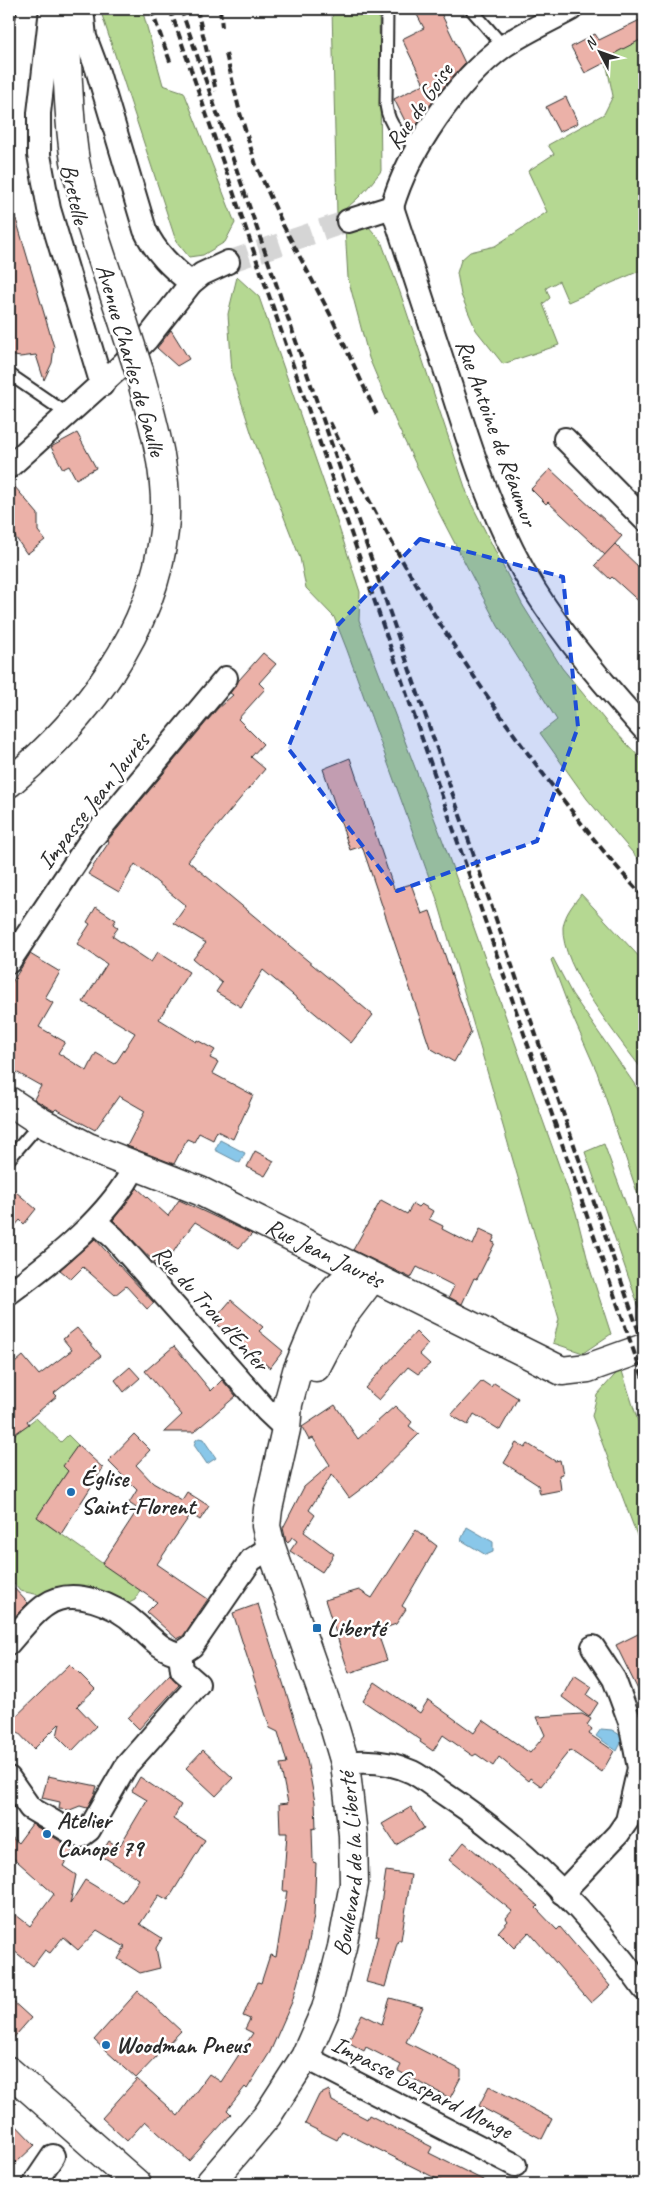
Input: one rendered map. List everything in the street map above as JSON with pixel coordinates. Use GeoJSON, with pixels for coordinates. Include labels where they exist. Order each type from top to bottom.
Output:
{"type":"FeatureCollection","features":[{"type":"Feature","properties":{"kind":"street","name":"Bretelle"},"geometry":{"type":"LineString","coordinates":[[51,9],[39,113],[39,155],[49,209],[102,385]]}},
{"type":"Feature","properties":{"kind":"street","name":"Avenue Charles de Gaulle"},"geometry":{"type":"LineString","coordinates":[[9,783],[39,758],[64,733],[98,692],[126,647],[146,604],[157,569],[164,531],[164,483],[157,443],[139,371],[89,218],[75,160],[69,112],[64,9]]}},
{"type":"Feature","properties":{"kind":"street"},"geometry":{"type":"LineString","coordinates":[[82,9],[85,37],[97,69],[144,230],[150,243],[160,256],[190,283]]}},
{"type":"Feature","properties":{"kind":"street","name":"Rue de Goise"},"geometry":{"type":"LineString","coordinates":[[392,207],[397,189],[419,147],[459,88],[485,61],[504,47],[571,9]]}},
{"type":"Feature","properties":{"kind":"street"},"geometry":{"type":"LineString","coordinates":[[348,221],[392,207]]}},
{"type":"Feature","properties":{"kind":"street","name":"Rue Antoine de Réaumur"},"geometry":{"type":"LineString","coordinates":[[392,207],[477,470],[508,541],[534,589],[558,625],[618,700],[644,729]]}},
{"type":"Feature","properties":{"kind":"street"},"geometry":{"type":"LineString","coordinates":[[9,467],[102,385],[147,338],[190,283],[202,274],[228,262]]}},
{"type":"Feature","properties":{"kind":"street"},"geometry":{"type":"LineString","coordinates":[[564,439],[642,513]]}},
{"type":"Feature","properties":{"kind":"street","name":"Impasse Jean Jaurès"},"geometry":{"type":"LineString","coordinates":[[9,962],[90,841],[226,678]]}},
{"type":"Feature","properties":{"kind":"street","name":"Rue Jean Jaurès"},"geometry":{"type":"LineString","coordinates":[[9,1101],[41,1122],[88,1147],[200,1191],[367,1276],[562,1371],[588,1368],[644,1348]]}},
{"type":"Feature","properties":{"kind":"street"},"geometry":{"type":"LineString","coordinates":[[9,1293],[96,1222],[130,1178],[135,1166]]}},
{"type":"Feature","properties":{"kind":"street","name":"Rue du Trou d'Enfer"},"geometry":{"type":"LineString","coordinates":[[96,1222],[120,1245],[266,1410],[286,1429]]}},
{"type":"Feature","properties":{"kind":"street","name":"Boulevard de la Liberté"},"geometry":{"type":"LineString","coordinates":[[310,1246],[322,1283],[320,1315]]}},
{"type":"Feature","properties":{"kind":"street","name":"Boulevard de la Liberté"},"geometry":{"type":"LineString","coordinates":[[209,2184],[267,2116],[305,2056],[326,2009],[342,1948],[354,1884],[353,1835],[345,1763],[334,1726],[271,1547],[266,1526],[286,1429],[288,1404],[297,1372],[320,1315],[326,1301],[336,1288],[348,1278],[367,1276],[366,1289],[351,1305],[326,1345],[299,1406],[286,1429]]}},
{"type":"Feature","properties":{"kind":"street"},"geometry":{"type":"LineString","coordinates":[[9,1643],[46,1604],[66,1597],[85,1598],[124,1612],[161,1647],[170,1653],[180,1654],[192,1646],[252,1560],[271,1547]]}},
{"type":"Feature","properties":{"kind":"street"},"geometry":{"type":"LineString","coordinates":[[562,1893],[618,1834],[627,1821],[639,1768],[630,1722],[614,1679],[593,1647]]}},
{"type":"Feature","properties":{"kind":"street"},"geometry":{"type":"LineString","coordinates":[[9,1778],[30,1808],[81,1836],[88,1830],[126,1766],[198,1684],[182,1670],[180,1654]]}},
{"type":"Feature","properties":{"kind":"street"},"geometry":{"type":"LineString","coordinates":[[345,1763],[370,1761],[388,1764],[412,1772],[469,1810],[527,1859],[562,1893],[624,1961],[644,1988]]}},
{"type":"Feature","properties":{"kind":"street","name":"Impasse Gaspard Monge"},"geometry":{"type":"LineString","coordinates":[[305,2056],[516,2165]]}},
{"type":"Feature","properties":{"kind":"street"},"geometry":{"type":"LineString","coordinates":[[9,2072],[137,2184]]}},
{"type":"Feature","properties":{"kind":"street"},"geometry":{"type":"LineString","coordinates":[[34,2184],[53,2156]]}},
{"type":"Feature","properties":{"kind":"lane"},"geometry":{"type":"LineString","coordinates":[[9,17],[10,9]]}},
{"type":"Feature","properties":{"kind":"lane"},"geometry":{"type":"LineString","coordinates":[[387,9],[386,105],[388,119],[407,140],[419,147]]}},
{"type":"Feature","properties":{"kind":"lane"},"geometry":{"type":"LineString","coordinates":[[471,9],[504,47]]}},
{"type":"Feature","properties":{"kind":"lane"},"geometry":{"type":"LineString","coordinates":[[9,374],[69,415]]}},
{"type":"Feature","properties":{"kind":"lane"},"geometry":{"type":"LineString","coordinates":[[9,1159],[41,1122]]}},
{"type":"Feature","properties":{"kind":"highlighted area"},"geometry":{"type":"Polygon","coordinates":[[[420,539],[563,577],[578,727],[537,841],[397,891],[288,748],[338,625],[420,539]]]}},
{"type":"Feature","properties":{"kind":"green space"},"geometry":{"type":"Polygon","coordinates":[[[100,9],[142,9],[163,85],[184,92],[235,223],[225,242],[203,255],[189,257],[176,241],[100,9]]]}},
{"type":"Feature","properties":{"kind":"green space"},"geometry":{"type":"Polygon","coordinates":[[[332,9],[379,9],[381,171],[356,200],[337,214],[332,9]]]}},
{"type":"Feature","properties":{"kind":"green space"},"geometry":{"type":"Polygon","coordinates":[[[644,38],[644,269],[568,302],[559,281],[546,288],[550,298],[543,304],[559,345],[503,364],[476,330],[461,295],[457,273],[461,260],[470,252],[495,246],[547,212],[528,171],[554,154],[548,145],[604,114],[613,96],[606,62],[612,59],[612,54],[644,38]]]}},
{"type":"Feature","properties":{"kind":"green space"},"geometry":{"type":"Polygon","coordinates":[[[368,226],[381,241],[401,295],[469,499],[522,604],[562,668],[608,724],[644,762],[644,866],[587,799],[540,733],[557,720],[498,626],[439,513],[398,427],[369,358],[348,278],[345,227],[368,226]]]}},
{"type":"Feature","properties":{"kind":"green space"},"geometry":{"type":"Polygon","coordinates":[[[237,277],[259,297],[360,592],[359,620],[444,844],[576,1213],[590,1269],[611,1334],[583,1353],[553,1343],[559,1319],[438,902],[334,617],[306,588],[300,558],[252,435],[232,373],[228,314],[237,277]]]}},
{"type":"Feature","properties":{"kind":"green space"},"geometry":{"type":"Polygon","coordinates":[[[581,894],[644,962],[644,1072],[593,1002],[571,962],[565,943],[563,927],[568,913],[581,894]]]}},
{"type":"Feature","properties":{"kind":"green space"},"geometry":{"type":"Polygon","coordinates":[[[553,958],[572,994],[644,1098],[644,1213],[597,1072],[571,1013],[551,960],[553,958]]]}},
{"type":"Feature","properties":{"kind":"green space"},"geometry":{"type":"Polygon","coordinates":[[[604,1144],[644,1253],[644,1322],[585,1152],[604,1144]]]}},
{"type":"Feature","properties":{"kind":"green space"},"geometry":{"type":"Polygon","coordinates":[[[621,1368],[644,1440],[644,1554],[592,1416],[597,1395],[621,1368]]]}},
{"type":"Feature","properties":{"kind":"green space"},"geometry":{"type":"Polygon","coordinates":[[[36,1418],[61,1442],[68,1435],[78,1445],[64,1466],[68,1471],[37,1517],[140,1590],[135,1600],[123,1606],[50,1597],[20,1591],[9,1578],[9,1429],[14,1435],[36,1418]]]}},
{"type":"Feature","properties":{"kind":"water"},"geometry":{"type":"Polygon","coordinates":[[[220,1140],[245,1153],[240,1163],[215,1150],[220,1140]]]}},
{"type":"Feature","properties":{"kind":"water"},"geometry":{"type":"Polygon","coordinates":[[[199,1438],[203,1439],[216,1458],[207,1464],[194,1445],[199,1438]]]}},
{"type":"Feature","properties":{"kind":"water"},"geometry":{"type":"Polygon","coordinates":[[[467,1527],[493,1542],[493,1552],[486,1555],[461,1540],[467,1527]]]}},
{"type":"Feature","properties":{"kind":"water"},"geometry":{"type":"Polygon","coordinates":[[[601,1729],[612,1730],[620,1735],[621,1743],[617,1751],[596,1736],[601,1729]]]}},
{"type":"Feature","properties":{"kind":"building"},"geometry":{"type":"Polygon","coordinates":[[[414,9],[439,9],[465,63],[442,89],[411,133],[394,99],[424,84],[402,39],[424,28],[414,9]]]}},
{"type":"Feature","properties":{"kind":"building"},"geometry":{"type":"Polygon","coordinates":[[[644,18],[644,38],[617,52],[612,59],[585,73],[571,47],[595,34],[599,40],[644,18]]]}},
{"type":"Feature","properties":{"kind":"building"},"geometry":{"type":"Polygon","coordinates":[[[566,97],[578,123],[559,132],[546,107],[566,97]]]}},
{"type":"Feature","properties":{"kind":"building"},"geometry":{"type":"Polygon","coordinates":[[[13,209],[54,347],[52,363],[44,380],[36,355],[20,357],[9,355],[9,210],[13,209]]]}},
{"type":"Feature","properties":{"kind":"building"},"geometry":{"type":"Polygon","coordinates":[[[171,330],[189,359],[177,366],[157,348],[171,330]]]}},
{"type":"Feature","properties":{"kind":"building"},"geometry":{"type":"Polygon","coordinates":[[[77,433],[96,468],[76,479],[69,466],[63,469],[51,447],[77,433]]]}},
{"type":"Feature","properties":{"kind":"building"},"geometry":{"type":"Polygon","coordinates":[[[550,469],[622,536],[605,555],[548,502],[546,504],[531,489],[550,469]]]}},
{"type":"Feature","properties":{"kind":"building"},"geometry":{"type":"Polygon","coordinates":[[[9,480],[38,514],[38,531],[45,540],[27,554],[9,528],[9,480]]]}},
{"type":"Feature","properties":{"kind":"building"},"geometry":{"type":"Polygon","coordinates":[[[615,544],[644,572],[644,606],[612,577],[610,579],[595,565],[615,544]]]}},
{"type":"Feature","properties":{"kind":"building"},"geometry":{"type":"Polygon","coordinates":[[[263,653],[276,664],[259,683],[265,689],[238,719],[263,744],[251,757],[265,769],[188,861],[373,1015],[351,1043],[263,970],[241,1007],[216,992],[222,983],[193,959],[206,943],[174,923],[186,906],[135,864],[119,892],[88,874],[109,842],[108,840],[218,708],[233,695],[230,693],[239,680],[263,653]]]}},
{"type":"Feature","properties":{"kind":"building"},"geometry":{"type":"Polygon","coordinates":[[[350,758],[394,889],[411,884],[422,914],[430,911],[471,1032],[454,1062],[430,1048],[362,846],[350,850],[323,769],[350,758]]]}},
{"type":"Feature","properties":{"kind":"building"},"geometry":{"type":"Polygon","coordinates":[[[96,907],[116,920],[113,924],[118,928],[112,936],[151,962],[158,952],[189,972],[159,1019],[196,1042],[197,1040],[215,1050],[210,1058],[218,1062],[212,1073],[253,1095],[233,1139],[217,1131],[213,1140],[199,1133],[194,1142],[187,1139],[174,1164],[127,1146],[145,1111],[119,1096],[95,1130],[56,1109],[54,1111],[34,1099],[41,1086],[9,1068],[9,987],[30,954],[60,972],[45,998],[53,1003],[39,1027],[65,1042],[58,1053],[87,1071],[96,1053],[115,1064],[135,1033],[83,1002],[107,964],[77,944],[90,924],[87,922],[96,907]]]}},
{"type":"Feature","properties":{"kind":"building"},"geometry":{"type":"Polygon","coordinates":[[[255,1151],[274,1161],[265,1176],[247,1167],[255,1151]]]}},
{"type":"Feature","properties":{"kind":"building"},"geometry":{"type":"Polygon","coordinates":[[[9,1186],[36,1209],[24,1224],[20,1220],[9,1233],[9,1186]]]}},
{"type":"Feature","properties":{"kind":"building"},"geometry":{"type":"Polygon","coordinates":[[[137,1188],[168,1216],[179,1200],[252,1234],[239,1248],[195,1222],[162,1270],[113,1220],[137,1188]]]}},
{"type":"Feature","properties":{"kind":"building"},"geometry":{"type":"Polygon","coordinates":[[[381,1200],[407,1214],[413,1204],[418,1207],[421,1204],[433,1211],[429,1219],[443,1226],[442,1229],[473,1245],[480,1229],[495,1236],[492,1242],[495,1243],[477,1279],[474,1278],[462,1304],[449,1297],[454,1286],[417,1267],[411,1278],[353,1250],[381,1200]]]}},
{"type":"Feature","properties":{"kind":"building"},"geometry":{"type":"Polygon","coordinates":[[[95,1239],[154,1303],[147,1309],[126,1286],[115,1295],[83,1267],[71,1279],[60,1270],[95,1239]]]}},
{"type":"Feature","properties":{"kind":"building"},"geometry":{"type":"Polygon","coordinates":[[[231,1300],[263,1327],[259,1331],[283,1351],[270,1368],[213,1321],[231,1300]]]}},
{"type":"Feature","properties":{"kind":"building"},"geometry":{"type":"Polygon","coordinates":[[[77,1328],[101,1356],[54,1393],[57,1396],[27,1421],[29,1424],[9,1438],[9,1368],[23,1356],[39,1375],[72,1350],[63,1339],[77,1328]]]}},
{"type":"Feature","properties":{"kind":"building"},"geometry":{"type":"Polygon","coordinates":[[[416,1332],[428,1344],[419,1354],[430,1364],[418,1374],[408,1367],[379,1400],[365,1388],[416,1332]]]}},
{"type":"Feature","properties":{"kind":"building"},"geometry":{"type":"Polygon","coordinates":[[[174,1346],[211,1391],[222,1380],[236,1396],[194,1432],[164,1432],[182,1415],[145,1371],[174,1346]]]}},
{"type":"Feature","properties":{"kind":"building"},"geometry":{"type":"Polygon","coordinates":[[[130,1367],[140,1378],[124,1392],[115,1380],[130,1367]]]}},
{"type":"Feature","properties":{"kind":"building"},"geometry":{"type":"Polygon","coordinates":[[[482,1381],[491,1387],[494,1383],[518,1398],[500,1430],[474,1414],[468,1425],[451,1415],[482,1381]]]}},
{"type":"Feature","properties":{"kind":"building"},"geometry":{"type":"Polygon","coordinates":[[[335,1405],[358,1439],[395,1406],[412,1422],[409,1426],[419,1434],[369,1483],[349,1498],[332,1474],[309,1510],[315,1515],[304,1532],[334,1554],[322,1572],[290,1551],[297,1541],[292,1537],[288,1543],[283,1528],[304,1487],[330,1465],[313,1438],[309,1440],[302,1427],[335,1405]]]}},
{"type":"Feature","properties":{"kind":"building"},"geometry":{"type":"Polygon","coordinates":[[[134,1434],[150,1450],[136,1465],[153,1483],[182,1500],[187,1492],[209,1506],[200,1520],[191,1514],[157,1564],[208,1599],[183,1636],[177,1639],[147,1612],[157,1602],[102,1564],[138,1509],[129,1503],[137,1490],[108,1461],[134,1434]]]}},
{"type":"Feature","properties":{"kind":"building"},"geometry":{"type":"Polygon","coordinates":[[[516,1443],[525,1448],[528,1444],[555,1461],[560,1460],[563,1474],[559,1475],[561,1490],[540,1494],[538,1485],[504,1463],[516,1443]]]}},
{"type":"Feature","properties":{"kind":"building","name":"Église Saint-Florent"},"geometry":{"type":"Polygon","coordinates":[[[78,1445],[103,1468],[61,1534],[37,1517],[68,1471],[63,1466],[78,1445]]]}},
{"type":"Feature","properties":{"kind":"building"},"geometry":{"type":"Polygon","coordinates":[[[416,1530],[437,1546],[402,1606],[406,1609],[396,1624],[377,1631],[387,1660],[349,1673],[325,1600],[359,1590],[372,1598],[416,1530]]]}},
{"type":"Feature","properties":{"kind":"building"},"geometry":{"type":"Polygon","coordinates":[[[9,1583],[28,1603],[9,1623],[9,1583]]]}},
{"type":"Feature","properties":{"kind":"building"},"geometry":{"type":"Polygon","coordinates":[[[258,1604],[306,1755],[315,1802],[316,1828],[312,1829],[313,1862],[316,1863],[314,1916],[308,1946],[292,2002],[270,2052],[247,2089],[245,2087],[227,2110],[231,2114],[189,2161],[145,2121],[127,2141],[102,2118],[137,2079],[178,2116],[209,2074],[221,2082],[253,2033],[245,2029],[250,2019],[243,2016],[258,1982],[261,1983],[270,1955],[276,1957],[287,1891],[283,1891],[287,1833],[280,1833],[279,1804],[288,1803],[280,1764],[287,1763],[278,1732],[270,1728],[233,1613],[258,1604]]]}},
{"type":"Feature","properties":{"kind":"building"},"geometry":{"type":"Polygon","coordinates":[[[644,1631],[644,1702],[616,1645],[644,1631]]]}},
{"type":"Feature","properties":{"kind":"building"},"geometry":{"type":"Polygon","coordinates":[[[70,1664],[95,1689],[77,1706],[96,1726],[72,1751],[57,1736],[60,1723],[34,1749],[9,1723],[70,1664]]]}},
{"type":"Feature","properties":{"kind":"building"},"geometry":{"type":"Polygon","coordinates":[[[170,1674],[179,1685],[139,1729],[128,1718],[170,1674]]]}},
{"type":"Feature","properties":{"kind":"building"},"geometry":{"type":"Polygon","coordinates":[[[574,1675],[592,1687],[587,1695],[598,1703],[589,1717],[562,1697],[574,1675]]]}},
{"type":"Feature","properties":{"kind":"building"},"geometry":{"type":"Polygon","coordinates":[[[375,1682],[420,1713],[428,1700],[474,1733],[483,1720],[530,1753],[545,1735],[537,1717],[582,1714],[591,1719],[587,1725],[592,1729],[589,1734],[614,1751],[602,1772],[570,1750],[541,1786],[530,1778],[528,1781],[499,1757],[493,1766],[476,1754],[473,1756],[443,1735],[433,1751],[420,1742],[421,1740],[363,1701],[375,1682]]]}},
{"type":"Feature","properties":{"kind":"building"},"geometry":{"type":"Polygon","coordinates":[[[203,1750],[233,1778],[216,1796],[186,1768],[203,1750]]]}},
{"type":"Feature","properties":{"kind":"building"},"geometry":{"type":"Polygon","coordinates":[[[48,1776],[97,1786],[87,1808],[80,1806],[70,1810],[59,1809],[60,1802],[42,1798],[48,1776]]]}},
{"type":"Feature","properties":{"kind":"building"},"geometry":{"type":"Polygon","coordinates":[[[140,1777],[181,1805],[173,1819],[205,1840],[168,1900],[159,1895],[140,1924],[162,1938],[156,1948],[160,1968],[140,1973],[118,1959],[125,1947],[97,1930],[78,1950],[63,1937],[50,1953],[45,1950],[33,1966],[9,1947],[9,1924],[16,1915],[30,1926],[54,1894],[9,1854],[9,1835],[18,1843],[32,1824],[73,1849],[63,1866],[76,1875],[70,1904],[85,1880],[123,1903],[139,1879],[100,1855],[109,1841],[119,1847],[147,1800],[132,1791],[140,1777]]]}},
{"type":"Feature","properties":{"kind":"building"},"geometry":{"type":"Polygon","coordinates":[[[411,1807],[424,1828],[396,1845],[382,1824],[411,1807]]]}},
{"type":"Feature","properties":{"kind":"building"},"geometry":{"type":"Polygon","coordinates":[[[464,1842],[538,1906],[536,1908],[557,1930],[560,1927],[610,1986],[591,2003],[529,1932],[514,1948],[498,1932],[508,1921],[506,1918],[512,1911],[449,1860],[464,1842]]]}},
{"type":"Feature","properties":{"kind":"building"},"geometry":{"type":"Polygon","coordinates":[[[386,1871],[411,1875],[401,1940],[398,1940],[385,1987],[366,1982],[378,1936],[376,1936],[386,1871]]]}},
{"type":"Feature","properties":{"kind":"building"},"geometry":{"type":"Polygon","coordinates":[[[138,1991],[181,2031],[136,2078],[94,2040],[138,1991]]]}},
{"type":"Feature","properties":{"kind":"building"},"geometry":{"type":"Polygon","coordinates":[[[9,1998],[31,2018],[9,2043],[9,1998]]]}},
{"type":"Feature","properties":{"kind":"building"},"geometry":{"type":"Polygon","coordinates":[[[390,1998],[423,2007],[406,2042],[461,2070],[461,2077],[450,2098],[398,2071],[401,2065],[366,2047],[364,2051],[348,2042],[362,2014],[382,2024],[390,1998]]]}},
{"type":"Feature","properties":{"kind":"building"},"geometry":{"type":"Polygon","coordinates":[[[489,2086],[552,2119],[542,2139],[479,2106],[489,2086]]]}},
{"type":"Feature","properties":{"kind":"building"},"geometry":{"type":"Polygon","coordinates":[[[329,2090],[332,2101],[367,2119],[369,2115],[432,2147],[429,2153],[491,2184],[447,2184],[342,2131],[337,2140],[305,2124],[319,2095],[329,2090]]]}},
{"type":"Feature","properties":{"kind":"building"},"geometry":{"type":"Polygon","coordinates":[[[9,2118],[35,2145],[16,2163],[9,2156],[9,2118]]]}},
{"type":"Feature","properties":{"kind":"tunnel"},"geometry":{"type":"LineString","coordinates":[[228,262],[348,221]]}},
{"type":"Feature","properties":{"kind":"railway"},"geometry":{"type":"LineString","coordinates":[[151,9],[171,64]]}},
{"type":"Feature","properties":{"kind":"railway"},"geometry":{"type":"LineString","coordinates":[[170,9],[644,1381]]}},
{"type":"Feature","properties":{"kind":"railway"},"geometry":{"type":"LineString","coordinates":[[181,9],[644,1347]]}},
{"type":"Feature","properties":{"kind":"railway"},"geometry":{"type":"LineString","coordinates":[[197,9],[216,91]]}},
{"type":"Feature","properties":{"kind":"railway"},"geometry":{"type":"LineString","coordinates":[[220,9],[222,27]]}},
{"type":"Feature","properties":{"kind":"railway"},"geometry":{"type":"LineString","coordinates":[[226,54],[240,113],[256,165],[283,225],[330,314],[377,415]]}},
{"type":"Feature","properties":{"kind":"railway"},"geometry":{"type":"LineString","coordinates":[[330,422],[376,513],[426,602],[453,645],[541,771],[617,867],[644,897]]}},
{"type":"Feature","properties":{"kind":"place","name":"Église Saint-Florent"},"geometry":{"type":"Point","coordinates":[71,1492]}},
{"type":"Feature","properties":{"kind":"place","name":"Liberté"},"geometry":{"type":"Point","coordinates":[317,1628]}},
{"type":"Feature","properties":{"kind":"place","name":"Atelier Canopé 79"},"geometry":{"type":"Point","coordinates":[47,1834]}},
{"type":"Feature","properties":{"kind":"place","name":"Woodman Pneus"},"geometry":{"type":"Point","coordinates":[106,2045]}}]}
